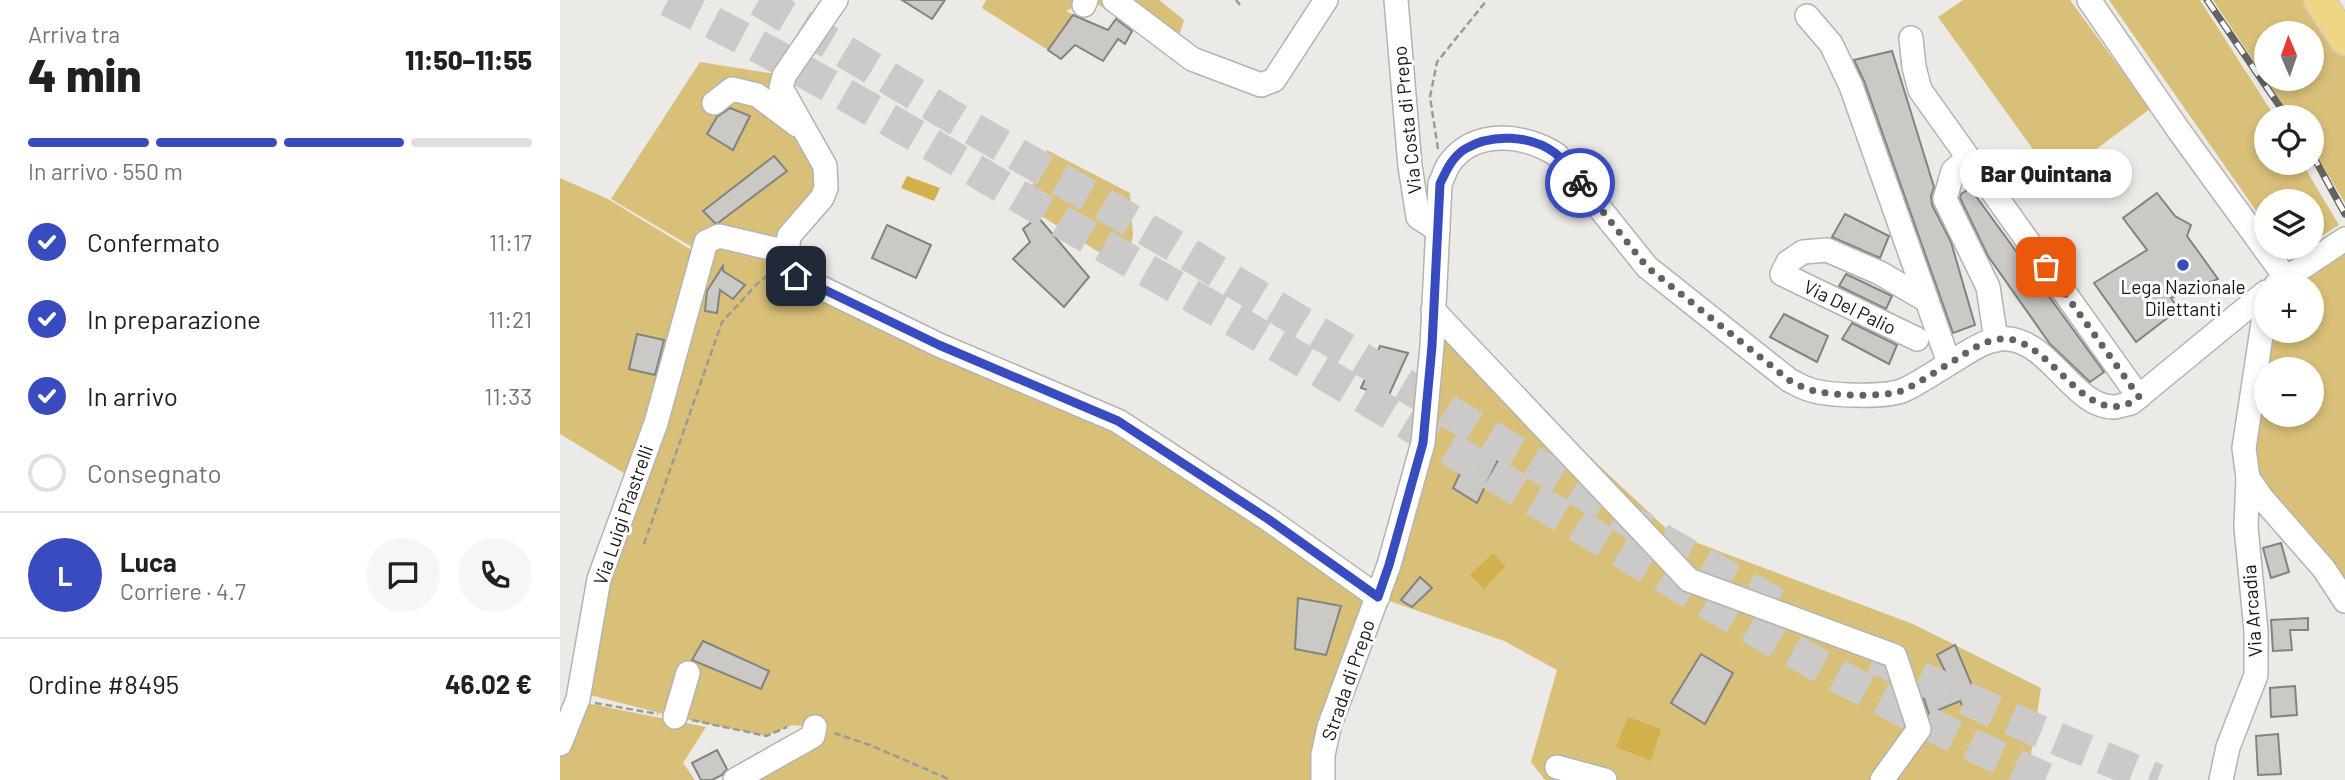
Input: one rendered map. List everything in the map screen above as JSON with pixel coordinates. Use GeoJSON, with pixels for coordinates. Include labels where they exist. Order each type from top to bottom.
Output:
{"type":"FeatureCollection","features":[{"type":"Feature","properties":{"kind":"main road"},"geometry":{"type":"LineString","coordinates":[[2319,0],[2345,40]]}},
{"type":"Feature","properties":{"kind":"street"},"geometry":{"type":"LineString","coordinates":[[789,261],[789,236],[822,198],[827,188],[825,166],[781,88],[783,76],[836,0]]}},
{"type":"Feature","properties":{"kind":"street"},"geometry":{"type":"LineString","coordinates":[[1114,0],[1192,59],[1261,85],[1274,80],[1326,0]]}},
{"type":"Feature","properties":{"kind":"street","name":"Via Costa di Prepo"},"geometry":{"type":"LineString","coordinates":[[1396,0],[1410,166],[1418,217],[1438,230]]}},
{"type":"Feature","properties":{"kind":"street"},"geometry":{"type":"LineString","coordinates":[[2089,0],[2276,273]]}},
{"type":"Feature","properties":{"kind":"street"},"geometry":{"type":"LineString","coordinates":[[1807,16],[1831,44],[1851,86],[1950,363]]}},
{"type":"Feature","properties":{"kind":"street"},"geometry":{"type":"LineString","coordinates":[[1911,38],[1920,90],[2139,397]]}},
{"type":"Feature","properties":{"kind":"street"},"geometry":{"type":"LineString","coordinates":[[714,103],[732,89],[757,95],[804,130]]}},
{"type":"Feature","properties":{"kind":"street"},"geometry":{"type":"LineString","coordinates":[[1449,165],[1464,149],[1488,139],[1517,139],[1542,145],[1557,155],[1647,267],[1789,380],[1810,390],[1852,395],[1902,391],[1980,345],[2010,339],[2045,356],[2084,395],[2099,404],[2114,407],[2131,403],[2139,397],[2254,302]]}},
{"type":"Feature","properties":{"kind":"street"},"geometry":{"type":"LineString","coordinates":[[1968,158],[1953,171],[1945,199],[1988,288],[1996,340]]}},
{"type":"Feature","properties":{"kind":"street","name":"Strada di Prepo"},"geometry":{"type":"LineString","coordinates":[[1323,780],[1323,755],[1329,727],[1389,565],[1423,443],[1440,184],[1449,165]]}},
{"type":"Feature","properties":{"kind":"street","name":"Via Luigi Piastrelli"},"geometry":{"type":"LineString","coordinates":[[560,744],[578,699],[599,579],[656,423],[706,242],[719,236],[789,261],[796,276],[939,345],[1118,421],[1268,519],[1378,597]]}},
{"type":"Feature","properties":{"kind":"street"},"geometry":{"type":"LineString","coordinates":[[2292,273],[2345,239]]}},
{"type":"Feature","properties":{"kind":"street","name":"Via Del Palio"},"geometry":{"type":"LineString","coordinates":[[1917,339],[1782,274],[1788,262],[1803,252],[1827,250],[1880,273],[1926,300]]}},
{"type":"Feature","properties":{"kind":"street"},"geometry":{"type":"LineString","coordinates":[[1433,310],[1689,580],[1895,656],[1919,729],[1882,780]]}},
{"type":"Feature","properties":{"kind":"street","name":"Via Arcadia"},"geometry":{"type":"LineString","coordinates":[[2221,780],[2228,747],[2256,675],[2256,631],[2246,527],[2248,478],[2244,448],[2260,343]]}},
{"type":"Feature","properties":{"kind":"street"},"geometry":{"type":"LineString","coordinates":[[2248,478],[2324,569],[2345,601]]}},
{"type":"Feature","properties":{"kind":"street"},"geometry":{"type":"LineString","coordinates":[[675,717],[688,673]]}},
{"type":"Feature","properties":{"kind":"street"},"geometry":{"type":"LineString","coordinates":[[735,780],[813,737],[816,727]]}},
{"type":"Feature","properties":{"kind":"street"},"geometry":{"type":"LineString","coordinates":[[1558,767],[1605,780]]}},
{"type":"Feature","properties":{"kind":"path"},"geometry":{"type":"LineString","coordinates":[[1236,0],[1240,5]]}},
{"type":"Feature","properties":{"kind":"path"},"geometry":{"type":"LineString","coordinates":[[1449,165],[1438,153],[1430,97],[1437,62],[1487,0]]}},
{"type":"Feature","properties":{"kind":"path"},"geometry":{"type":"LineString","coordinates":[[644,544],[722,322],[758,283],[789,261]]}},
{"type":"Feature","properties":{"kind":"path"},"geometry":{"type":"LineString","coordinates":[[578,699],[766,736],[792,725],[816,727],[951,780]]}},
{"type":"Feature","properties":{"kind":"shaded area"},"geometry":{"type":"Polygon","coordinates":[[[986,0],[1087,0],[1066,11],[1073,15],[1048,50],[982,8],[986,0]]]}},
{"type":"Feature","properties":{"kind":"shaded area"},"geometry":{"type":"Polygon","coordinates":[[[1092,0],[1159,0],[1184,20],[1173,56],[1092,0]]]}},
{"type":"Feature","properties":{"kind":"shaded area"},"geometry":{"type":"Polygon","coordinates":[[[1963,0],[2070,0],[2150,109],[2055,180],[1938,17],[1963,0]]]}},
{"type":"Feature","properties":{"kind":"shaded area"},"geometry":{"type":"Polygon","coordinates":[[[2109,0],[2200,0],[2254,84],[2254,91],[2258,91],[2267,105],[2254,105],[2254,175],[2309,175],[2318,189],[2254,189],[2254,208],[2109,0]]]}},
{"type":"Feature","properties":{"kind":"shaded area"},"geometry":{"type":"Polygon","coordinates":[[[2213,0],[2315,0],[2345,47],[2345,203],[2324,168],[2324,105],[2283,105],[2274,91],[2324,91],[2324,21],[2254,21],[2254,62],[2213,0]]]}},
{"type":"Feature","properties":{"kind":"shaded area"},"geometry":{"type":"Polygon","coordinates":[[[700,62],[775,74],[805,145],[815,176],[811,200],[766,245],[718,233],[702,253],[611,199],[700,62]]]}},
{"type":"Feature","properties":{"kind":"shaded area"},"geometry":{"type":"Polygon","coordinates":[[[1047,150],[1130,193],[1133,236],[1124,268],[1024,205],[1047,150]]]}},
{"type":"Feature","properties":{"kind":"shaded area"},"geometry":{"type":"Polygon","coordinates":[[[907,176],[940,188],[934,201],[901,188],[907,176]]]}},
{"type":"Feature","properties":{"kind":"shaded area"},"geometry":{"type":"Polygon","coordinates":[[[560,178],[608,199],[703,257],[706,242],[787,252],[791,269],[1118,421],[1377,596],[1423,443],[1433,310],[1671,533],[1913,624],[2041,688],[2027,780],[1545,780],[1531,762],[1557,670],[1504,641],[1378,597],[1323,780],[745,780],[815,727],[792,725],[766,736],[675,717],[582,693],[632,478],[560,434],[560,178]]]}},
{"type":"Feature","properties":{"kind":"shaded area"},"geometry":{"type":"Polygon","coordinates":[[[2324,200],[2339,225],[2324,234],[2324,200]]]}},
{"type":"Feature","properties":{"kind":"shaded area"},"geometry":{"type":"Polygon","coordinates":[[[2345,239],[2345,601],[2262,498],[2248,415],[2254,387],[2254,427],[2324,427],[2324,357],[2260,357],[2263,343],[2324,343],[2324,273],[2294,273],[2315,259],[2324,259],[2324,253],[2345,239]]]}},
{"type":"Feature","properties":{"kind":"shaded area"},"geometry":{"type":"Polygon","coordinates":[[[1493,553],[1505,566],[1484,589],[1470,575],[1493,553]]]}},
{"type":"Feature","properties":{"kind":"shaded area"},"geometry":{"type":"Polygon","coordinates":[[[576,701],[706,727],[683,763],[695,780],[560,780],[560,743],[576,701]]]}},
{"type":"Feature","properties":{"kind":"shaded area"},"geometry":{"type":"Polygon","coordinates":[[[1628,717],[1661,729],[1651,761],[1616,747],[1628,717]]]}},
{"type":"Feature","properties":{"kind":"building"},"geometry":{"type":"Polygon","coordinates":[[[902,0],[945,0],[932,19],[902,0]]]}},
{"type":"Feature","properties":{"kind":"building"},"geometry":{"type":"Polygon","coordinates":[[[1073,15],[1108,30],[1116,19],[1132,31],[1125,44],[1118,39],[1103,61],[1075,45],[1061,59],[1048,50],[1073,15]]]}},
{"type":"Feature","properties":{"kind":"building"},"geometry":{"type":"Polygon","coordinates":[[[1892,51],[1934,187],[1932,205],[1951,242],[1975,325],[1953,333],[1864,81],[1854,60],[1892,51]]]}},
{"type":"Feature","properties":{"kind":"building"},"geometry":{"type":"Polygon","coordinates":[[[730,108],[750,116],[733,150],[707,134],[717,117],[730,108]]]}},
{"type":"Feature","properties":{"kind":"building"},"geometry":{"type":"Polygon","coordinates":[[[774,156],[787,171],[718,223],[703,211],[774,156]]]}},
{"type":"Feature","properties":{"kind":"building"},"geometry":{"type":"Polygon","coordinates":[[[1970,188],[2104,372],[2090,382],[2050,344],[1988,256],[1960,198],[1961,194],[1970,188]]]}},
{"type":"Feature","properties":{"kind":"building","name":"Lega Nazionale Dilettanti"},"geometry":{"type":"Polygon","coordinates":[[[2157,193],[2175,216],[2191,225],[2187,236],[2218,279],[2171,298],[2179,309],[2136,342],[2094,283],[2147,250],[2123,218],[2157,193]]]}},
{"type":"Feature","properties":{"kind":"building"},"geometry":{"type":"Polygon","coordinates":[[[1845,214],[1889,236],[1880,258],[1832,237],[1845,214]]]}},
{"type":"Feature","properties":{"kind":"building"},"geometry":{"type":"Polygon","coordinates":[[[1038,217],[1089,277],[1064,307],[1013,259],[1030,242],[1023,229],[1038,217]]]}},
{"type":"Feature","properties":{"kind":"building"},"geometry":{"type":"Polygon","coordinates":[[[887,225],[931,245],[916,278],[872,258],[887,225]]]}},
{"type":"Feature","properties":{"kind":"building"},"geometry":{"type":"Polygon","coordinates":[[[723,266],[723,271],[745,285],[733,299],[720,290],[717,313],[705,311],[707,291],[723,266]]]}},
{"type":"Feature","properties":{"kind":"building"},"geometry":{"type":"Polygon","coordinates":[[[1846,274],[1892,296],[1886,309],[1839,286],[1846,274]]]}},
{"type":"Feature","properties":{"kind":"building"},"geometry":{"type":"Polygon","coordinates":[[[1784,314],[1828,336],[1817,362],[1770,337],[1784,314]]]}},
{"type":"Feature","properties":{"kind":"building"},"geometry":{"type":"Polygon","coordinates":[[[1852,323],[1897,345],[1889,364],[1842,339],[1852,323]]]}},
{"type":"Feature","properties":{"kind":"building"},"geometry":{"type":"Polygon","coordinates":[[[637,334],[664,340],[655,375],[629,369],[637,334]]]}},
{"type":"Feature","properties":{"kind":"building"},"geometry":{"type":"Polygon","coordinates":[[[1380,346],[1408,353],[1388,397],[1361,388],[1380,346]]]}},
{"type":"Feature","properties":{"kind":"building"},"geometry":{"type":"Polygon","coordinates":[[[1473,446],[1499,458],[1477,503],[1453,488],[1473,446]]]}},
{"type":"Feature","properties":{"kind":"building"},"geometry":{"type":"Polygon","coordinates":[[[2281,543],[2289,572],[2271,578],[2263,548],[2281,543]]]}},
{"type":"Feature","properties":{"kind":"building"},"geometry":{"type":"Polygon","coordinates":[[[1420,577],[1432,588],[1412,607],[1401,600],[1420,577]]]}},
{"type":"Feature","properties":{"kind":"building"},"geometry":{"type":"Polygon","coordinates":[[[1298,598],[1341,606],[1326,655],[1295,649],[1298,598]]]}},
{"type":"Feature","properties":{"kind":"building"},"geometry":{"type":"Polygon","coordinates":[[[2308,618],[2308,630],[2290,630],[2292,650],[2273,651],[2271,620],[2308,618]]]}},
{"type":"Feature","properties":{"kind":"building"},"geometry":{"type":"Polygon","coordinates":[[[703,641],[769,671],[761,689],[692,660],[703,641]]]}},
{"type":"Feature","properties":{"kind":"building"},"geometry":{"type":"Polygon","coordinates":[[[1955,645],[1979,702],[1963,707],[1960,701],[1929,714],[1919,683],[1946,673],[1937,655],[1955,645]]]}},
{"type":"Feature","properties":{"kind":"building"},"geometry":{"type":"Polygon","coordinates":[[[1701,654],[1733,673],[1705,724],[1671,703],[1701,654]]]}},
{"type":"Feature","properties":{"kind":"building"},"geometry":{"type":"Polygon","coordinates":[[[2295,686],[2297,715],[2271,717],[2270,688],[2295,686]]]}},
{"type":"Feature","properties":{"kind":"building"},"geometry":{"type":"Polygon","coordinates":[[[2278,734],[2281,774],[2258,775],[2256,736],[2278,734]]]}},
{"type":"Feature","properties":{"kind":"building"},"geometry":{"type":"Polygon","coordinates":[[[717,750],[727,769],[712,780],[701,780],[692,763],[717,750]]]}},
{"type":"Feature","properties":{"kind":"tunnel"},"geometry":{"type":"LineString","coordinates":[[668,0],[769,52],[868,108],[1239,323],[1778,643],[1911,715],[2048,780]]}},
{"type":"Feature","properties":{"kind":"tunnel"},"geometry":{"type":"LineString","coordinates":[[759,0],[968,126],[1165,240],[1656,537],[1792,613]]}},
{"type":"Feature","properties":{"kind":"tunnel"},"geometry":{"type":"LineString","coordinates":[[1874,657],[2036,730],[2157,780]]}},
{"type":"Feature","properties":{"kind":"railway"},"geometry":{"type":"LineString","coordinates":[[2207,0],[2279,105]]}},
{"type":"Feature","properties":{"kind":"railway"},"geometry":{"type":"LineString","coordinates":[[2324,175],[2345,214]]}},
{"type":"Feature","properties":{"kind":"way so far"},"geometry":{"type":"LineString","coordinates":[[1580,183],[1647,267],[1789,380],[1810,390],[1852,395],[1902,391],[1980,345],[2010,339],[2045,356],[2084,395],[2099,404],[2114,407],[2131,403],[2139,397],[2046,267]]}},
{"type":"Feature","properties":{"kind":"place","name":"Lega Nazionale Dilettanti"},"geometry":{"type":"Point","coordinates":[2183,265]}},
{"type":"Feature","properties":{"kind":"place","name":"Bar Quintana"},"geometry":{"type":"Point","coordinates":[2046,267]}},
{"type":"Feature","properties":{"kind":"route"},"geometry":{"type":"LineString","coordinates":[[796,276],[939,345],[1118,421],[1268,519],[1378,597],[1423,443],[1432,346],[1440,184],[1449,165],[1464,149],[1488,139],[1517,139],[1542,145],[1557,155],[1580,183]]}}]}
